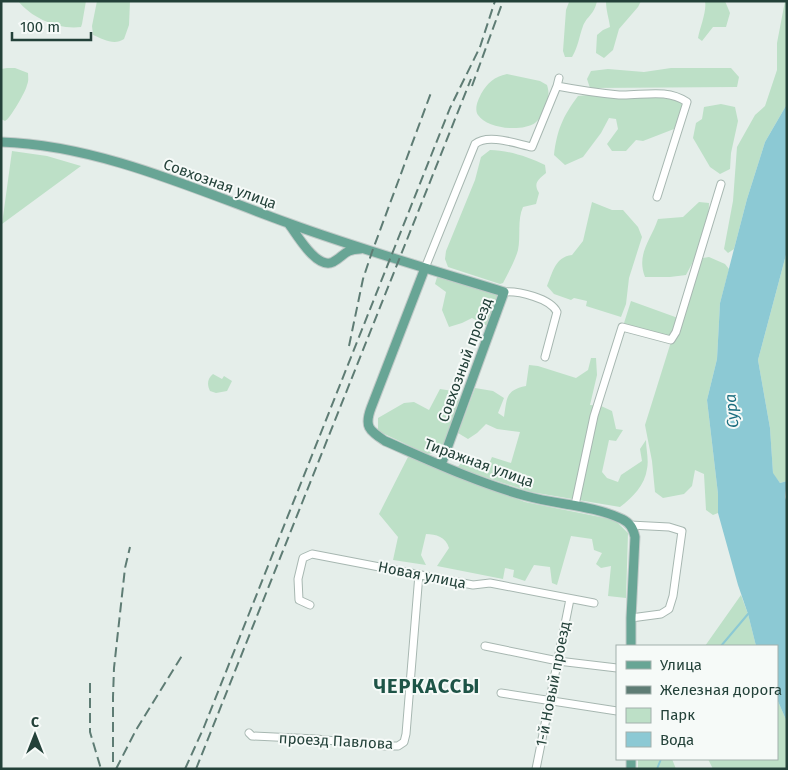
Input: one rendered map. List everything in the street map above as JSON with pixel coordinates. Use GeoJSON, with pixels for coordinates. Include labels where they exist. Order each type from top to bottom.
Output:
{"type":"FeatureCollection","features":[{"type":"Feature","properties":{"kind":"main road","name":"Совхозная улица"},"geometry":{"type":"LineString","coordinates":[[1,142],[30,143],[151,173],[335,240],[504,292]]}},
{"type":"Feature","properties":{"kind":"main road"},"geometry":{"type":"LineString","coordinates":[[289,224],[320,262],[331,263],[350,250],[363,249]]}},
{"type":"Feature","properties":{"kind":"main road"},"geometry":{"type":"LineString","coordinates":[[335,240],[340,248],[338,258]]}},
{"type":"Feature","properties":{"kind":"main road","name":"Тиражная улица"},"geometry":{"type":"LineString","coordinates":[[425,268],[371,408],[367,421],[368,427],[374,434],[385,441],[487,484],[527,497],[575,505],[620,518],[630,525]]}},
{"type":"Feature","properties":{"kind":"main road","name":"Совхозный проезд"},"geometry":{"type":"LineString","coordinates":[[441,465],[504,292]]}},
{"type":"Feature","properties":{"kind":"main road"},"geometry":{"type":"LineString","coordinates":[[630,525],[635,537],[631,618],[632,645]]}},
{"type":"Feature","properties":{"kind":"street"},"geometry":{"type":"LineString","coordinates":[[425,268],[475,144],[480,140],[491,138],[532,147],[558,86],[559,78]]}},
{"type":"Feature","properties":{"kind":"street"},"geometry":{"type":"LineString","coordinates":[[558,86],[620,95],[658,93],[681,98],[687,102],[657,197]]}},
{"type":"Feature","properties":{"kind":"street"},"geometry":{"type":"LineString","coordinates":[[575,505],[594,416],[622,327],[671,340],[676,332],[721,184]]}},
{"type":"Feature","properties":{"kind":"street"},"geometry":{"type":"LineString","coordinates":[[504,292],[524,294],[550,303],[554,307],[557,312],[545,357]]}},
{"type":"Feature","properties":{"kind":"street"},"geometry":{"type":"LineString","coordinates":[[630,525],[669,527],[682,531],[669,609],[661,614],[631,618]]}},
{"type":"Feature","properties":{"kind":"street","name":"Новая улица"},"geometry":{"type":"LineString","coordinates":[[310,605],[299,600],[298,579],[303,558],[312,554],[473,584],[490,583],[594,603]]}},
{"type":"Feature","properties":{"kind":"street","name":"проезд Павлова"},"geometry":{"type":"LineString","coordinates":[[249,733],[252,736],[316,739],[386,746],[398,746],[404,742],[416,626],[419,574]]}},
{"type":"Feature","properties":{"kind":"street","name":"1-й Новый проезд"},"geometry":{"type":"LineString","coordinates":[[536,769],[570,599]]}},
{"type":"Feature","properties":{"kind":"street"},"geometry":{"type":"LineString","coordinates":[[486,646],[558,661],[616,668]]}},
{"type":"Feature","properties":{"kind":"street"},"geometry":{"type":"LineString","coordinates":[[501,693],[549,702],[616,711]]}},
{"type":"Feature","properties":{"kind":"green space"},"geometry":{"type":"Polygon","coordinates":[[[18,1],[86,1],[81,27],[63,27],[46,22],[31,13],[18,1]]]}},
{"type":"Feature","properties":{"kind":"green space"},"geometry":{"type":"Polygon","coordinates":[[[97,1],[130,1],[129,25],[124,39],[112,42],[93,35],[92,26],[97,1]]]}},
{"type":"Feature","properties":{"kind":"green space"},"geometry":{"type":"Polygon","coordinates":[[[597,1],[583,26],[572,57],[565,57],[563,51],[566,10],[569,2],[597,1]]]}},
{"type":"Feature","properties":{"kind":"green space"},"geometry":{"type":"Polygon","coordinates":[[[606,1],[641,1],[619,29],[613,50],[604,58],[596,53],[597,35],[610,27],[606,1]]]}},
{"type":"Feature","properties":{"kind":"green space"},"geometry":{"type":"Polygon","coordinates":[[[705,1],[725,1],[730,13],[726,27],[713,27],[702,41],[698,38],[705,1]]]}},
{"type":"Feature","properties":{"kind":"green space"},"geometry":{"type":"Polygon","coordinates":[[[785,1],[787,1],[787,104],[765,142],[734,249],[728,253],[724,249],[733,201],[737,147],[755,115],[765,106],[777,70],[777,43],[785,1]]]}},
{"type":"Feature","properties":{"kind":"green space"},"geometry":{"type":"Polygon","coordinates":[[[15,68],[28,73],[28,83],[21,98],[5,121],[1,119],[1,69],[15,68]]]}},
{"type":"Feature","properties":{"kind":"green space"},"geometry":{"type":"Polygon","coordinates":[[[671,68],[731,68],[739,77],[737,87],[590,88],[587,79],[591,71],[608,69],[644,72],[671,68]]]}},
{"type":"Feature","properties":{"kind":"green space"},"geometry":{"type":"Polygon","coordinates":[[[507,74],[540,81],[547,85],[547,101],[541,116],[535,123],[529,126],[505,128],[482,120],[478,115],[477,105],[484,90],[495,78],[507,74]]]}},
{"type":"Feature","properties":{"kind":"green space"},"geometry":{"type":"Polygon","coordinates":[[[643,95],[681,101],[683,109],[674,129],[643,141],[636,140],[626,151],[612,151],[607,144],[618,129],[616,119],[609,118],[601,133],[583,157],[565,165],[554,155],[559,131],[568,110],[578,96],[643,95]]]}},
{"type":"Feature","properties":{"kind":"green space"},"geometry":{"type":"Polygon","coordinates":[[[721,104],[735,107],[738,121],[731,153],[730,169],[720,174],[710,167],[693,138],[696,123],[702,119],[704,107],[721,104]]]}},
{"type":"Feature","properties":{"kind":"green space"},"geometry":{"type":"Polygon","coordinates":[[[490,150],[532,159],[545,165],[546,173],[536,184],[539,193],[536,204],[523,207],[520,217],[518,250],[503,283],[500,284],[448,267],[445,259],[446,251],[475,180],[481,157],[490,150]]]}},
{"type":"Feature","properties":{"kind":"green space"},"geometry":{"type":"Polygon","coordinates":[[[12,151],[47,156],[81,166],[2,224],[12,151]]]}},
{"type":"Feature","properties":{"kind":"green space"},"geometry":{"type":"Polygon","coordinates":[[[592,202],[612,210],[623,210],[638,227],[642,237],[629,278],[626,304],[621,317],[586,306],[587,301],[574,298],[571,300],[554,294],[547,286],[558,262],[566,256],[572,255],[583,241],[592,202]]]}},
{"type":"Feature","properties":{"kind":"green space"},"geometry":{"type":"Polygon","coordinates":[[[699,202],[709,203],[709,212],[699,249],[686,275],[645,277],[642,261],[643,254],[658,219],[683,217],[699,202]]]}},
{"type":"Feature","properties":{"kind":"green space"},"geometry":{"type":"Polygon","coordinates":[[[787,251],[787,481],[780,483],[773,474],[770,428],[758,360],[787,251]]]}},
{"type":"Feature","properties":{"kind":"green space"},"geometry":{"type":"Polygon","coordinates":[[[709,257],[725,264],[729,269],[720,303],[717,359],[707,400],[718,494],[718,513],[713,515],[706,510],[704,474],[695,470],[692,486],[684,494],[663,498],[655,492],[652,461],[645,425],[670,345],[679,332],[691,285],[703,258],[709,257]]]}},
{"type":"Feature","properties":{"kind":"green space"},"geometry":{"type":"Polygon","coordinates":[[[438,274],[497,293],[499,303],[489,327],[472,318],[449,327],[442,310],[446,292],[435,284],[438,274]]]}},
{"type":"Feature","properties":{"kind":"green space"},"geometry":{"type":"Polygon","coordinates":[[[631,301],[678,318],[671,338],[627,326],[624,323],[631,301]]]}},
{"type":"Feature","properties":{"kind":"green space"},"geometry":{"type":"Polygon","coordinates":[[[591,358],[596,358],[597,375],[590,405],[601,406],[612,411],[616,429],[623,430],[616,441],[609,440],[602,472],[607,478],[618,482],[621,475],[642,461],[640,449],[646,440],[648,466],[646,475],[637,491],[625,503],[620,507],[531,492],[457,468],[462,462],[488,466],[492,457],[511,463],[520,432],[497,429],[486,424],[468,439],[458,433],[475,388],[493,391],[504,398],[498,413],[504,417],[508,396],[514,390],[526,386],[529,365],[576,378],[588,370],[591,358]]]}},
{"type":"Feature","properties":{"kind":"green space"},"geometry":{"type":"Polygon","coordinates":[[[213,374],[222,379],[224,376],[232,381],[227,391],[216,393],[210,391],[208,382],[213,374]]]}},
{"type":"Feature","properties":{"kind":"green space"},"geometry":{"type":"Polygon","coordinates":[[[440,389],[453,391],[462,404],[441,452],[427,454],[378,431],[378,418],[404,403],[414,402],[429,410],[440,389]]]}},
{"type":"Feature","properties":{"kind":"green space"},"geometry":{"type":"Polygon","coordinates":[[[409,455],[525,502],[615,520],[628,533],[626,598],[608,596],[611,566],[601,568],[596,564],[602,553],[594,550],[592,539],[571,536],[557,585],[552,583],[550,567],[534,565],[525,581],[513,577],[514,570],[505,568],[503,579],[437,566],[449,548],[446,541],[433,535],[426,534],[421,555],[426,565],[393,560],[398,537],[379,514],[409,455]]]}},
{"type":"Feature","properties":{"kind":"green space"},"geometry":{"type":"Polygon","coordinates":[[[741,595],[756,645],[706,645],[741,595]]]}},
{"type":"Feature","properties":{"kind":"green space"},"geometry":{"type":"Polygon","coordinates":[[[778,701],[787,722],[787,769],[713,769],[708,760],[778,760],[778,701]]]}},
{"type":"Feature","properties":{"kind":"green space"},"geometry":{"type":"Polygon","coordinates":[[[638,760],[672,760],[676,769],[638,769],[638,760]]]}},
{"type":"Feature","properties":{"kind":"water","name":"Сура"},"geometry":{"type":"Polygon","coordinates":[[[787,104],[787,251],[758,360],[770,428],[773,473],[780,483],[787,481],[785,497],[787,503],[787,722],[778,701],[778,645],[756,645],[718,513],[718,494],[707,400],[717,359],[720,303],[747,199],[765,142],[787,104]]]}},
{"type":"Feature","properties":{"kind":"waterway"},"geometry":{"type":"LineString","coordinates":[[722,645],[748,614]]}},
{"type":"Feature","properties":{"kind":"waterway"},"geometry":{"type":"LineString","coordinates":[[657,769],[661,760]]}},
{"type":"Feature","properties":{"kind":"railway"},"geometry":{"type":"LineString","coordinates":[[185,769],[204,727],[450,108],[480,47],[495,1]]}},
{"type":"Feature","properties":{"kind":"railway"},"geometry":{"type":"LineString","coordinates":[[472,86],[503,1]]}},
{"type":"Feature","properties":{"kind":"railway"},"geometry":{"type":"LineString","coordinates":[[196,769],[471,79]]}},
{"type":"Feature","properties":{"kind":"railway"},"geometry":{"type":"LineString","coordinates":[[349,346],[363,279],[432,90]]}},
{"type":"Feature","properties":{"kind":"railway"},"geometry":{"type":"LineString","coordinates":[[113,762],[114,668],[125,568],[130,547]]}},
{"type":"Feature","properties":{"kind":"railway"},"geometry":{"type":"LineString","coordinates":[[116,769],[136,730],[183,654]]}},
{"type":"Feature","properties":{"kind":"railway"},"geometry":{"type":"LineString","coordinates":[[90,683],[90,732],[101,769]]}},
{"type":"Feature","properties":{"kind":"district","name":"ЧЕРКАССЫ"},"geometry":{"type":"Point","coordinates":[427,686]}}]}
